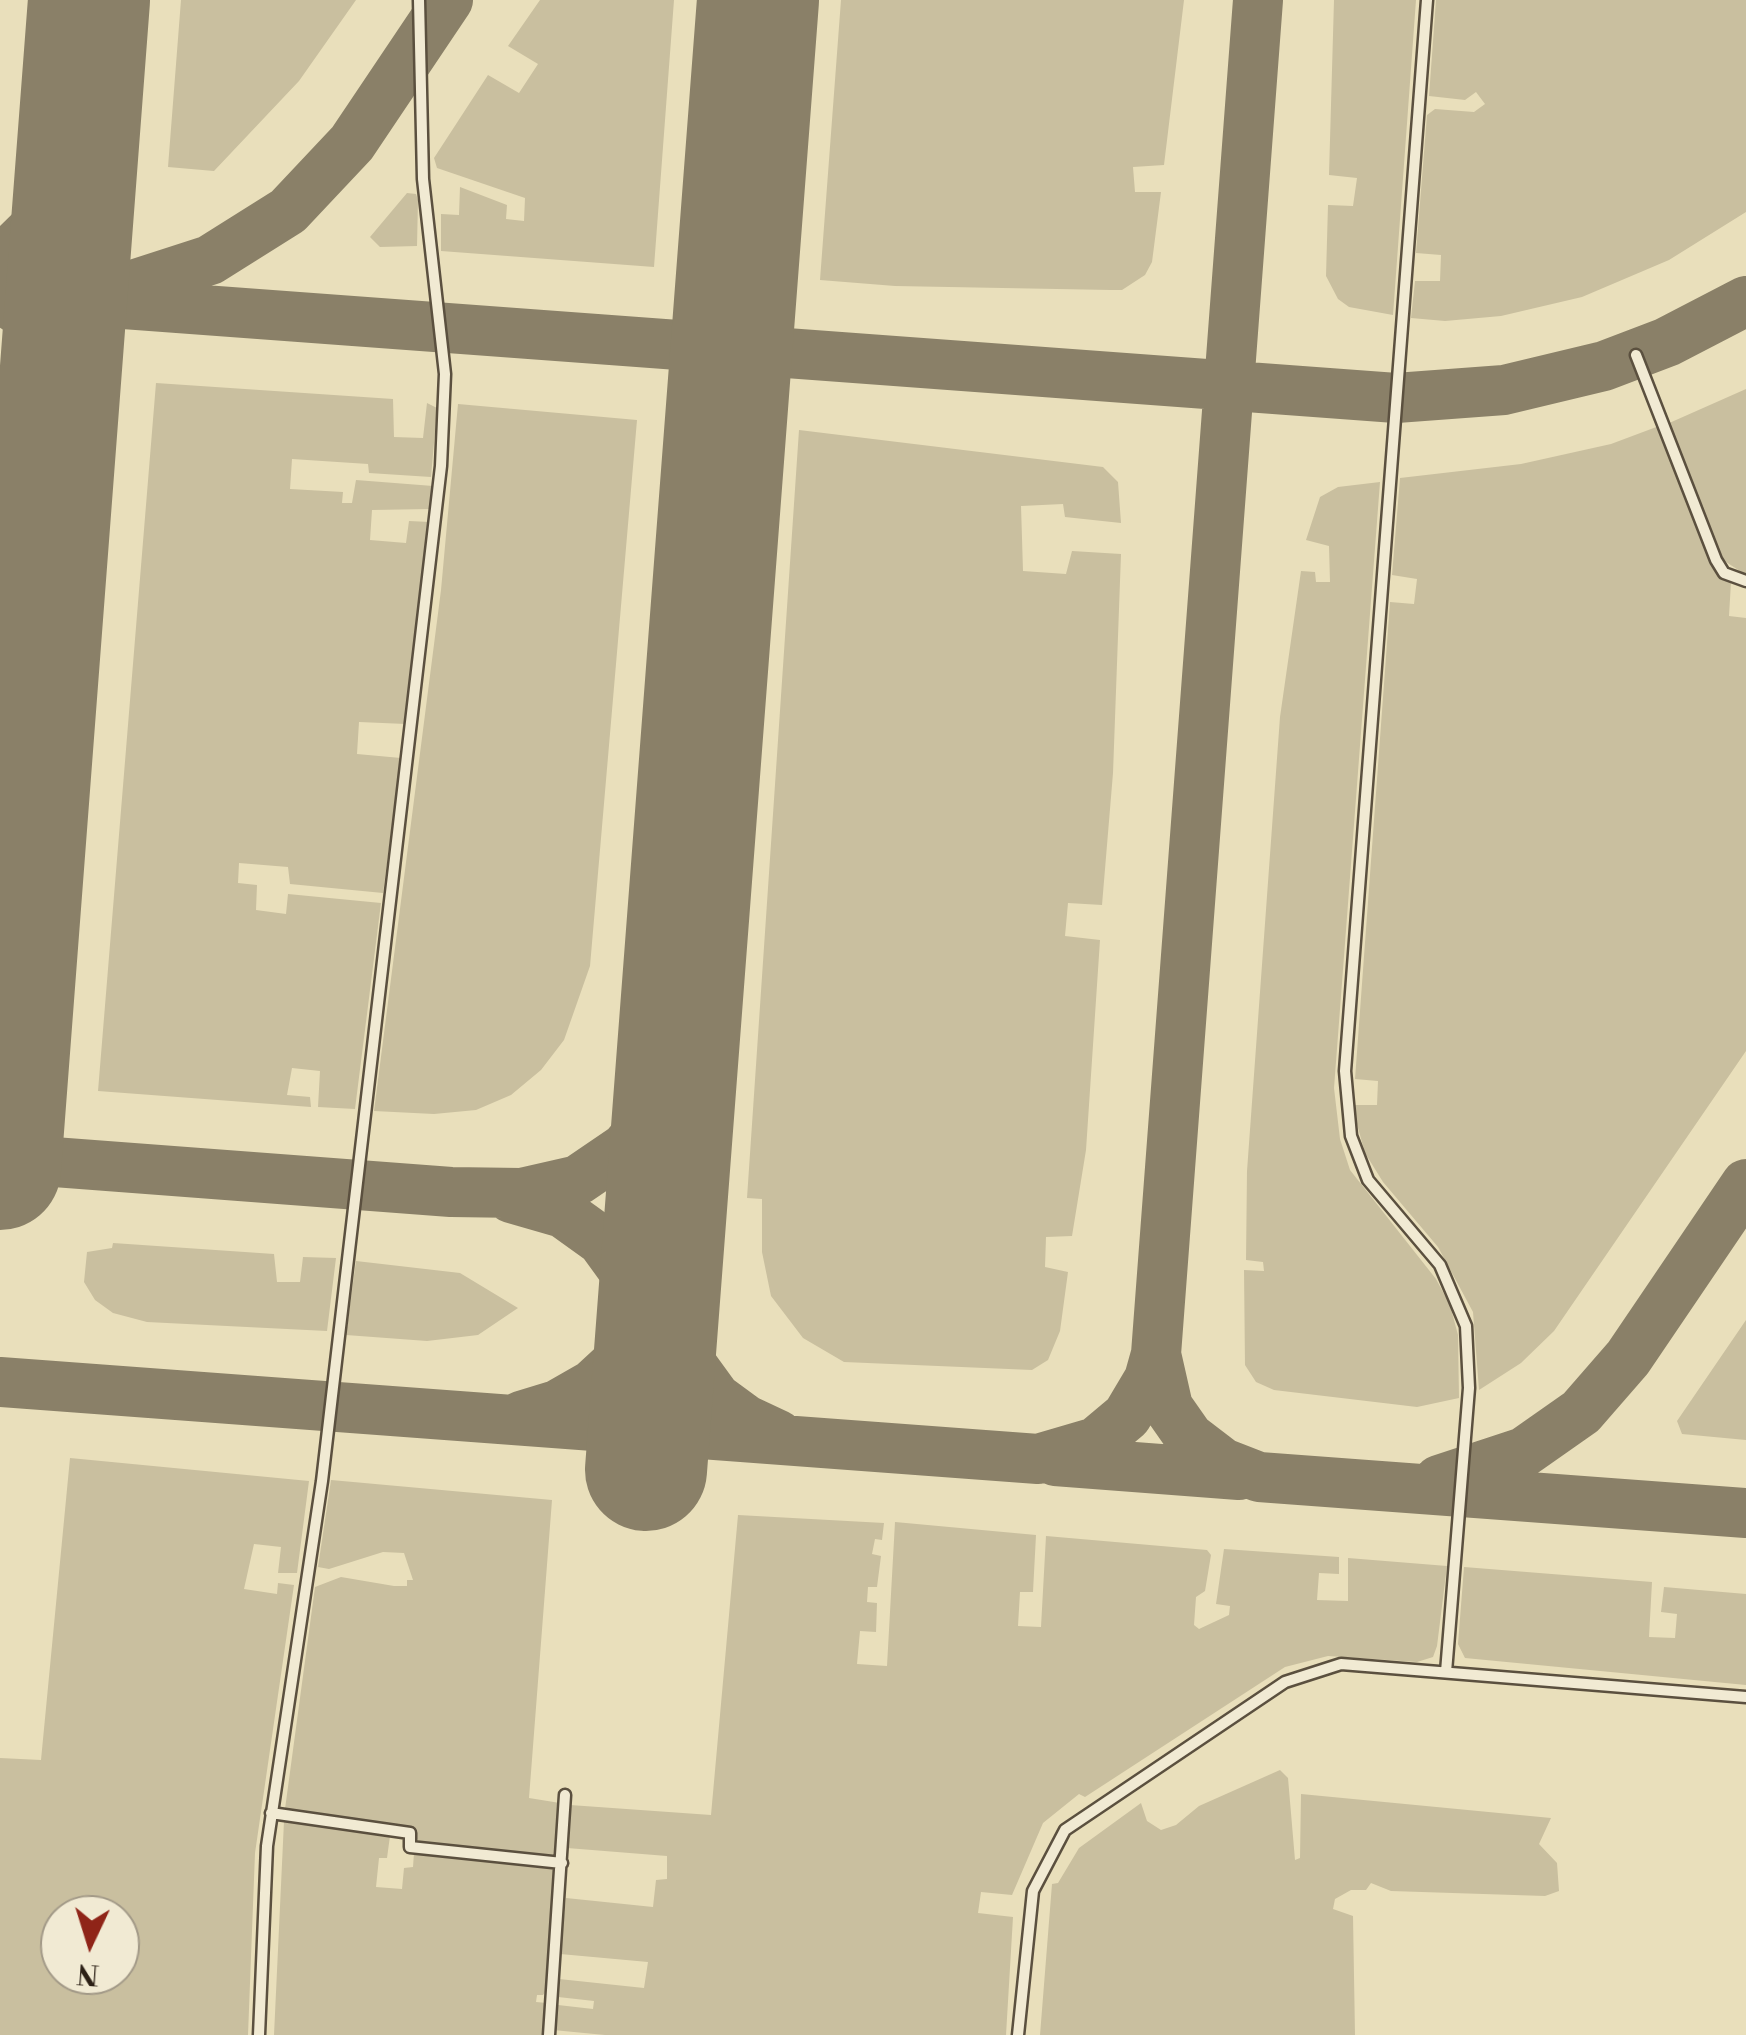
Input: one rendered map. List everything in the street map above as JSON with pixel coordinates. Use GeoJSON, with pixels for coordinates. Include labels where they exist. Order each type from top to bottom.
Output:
{"type":"FeatureCollection","features":[{"type":"Feature","properties":{"kind":"lane"},"geometry":{"type":"LineString","coordinates":[[259,2035],[272,1814],[322,1481],[442,466],[445,374],[423,178],[419,0]]}},
{"type":"Feature","properties":{"kind":"lane"},"geometry":{"type":"LineString","coordinates":[[1427,0],[1344,1070],[1351,1136],[1368,1180],[1440,1264],[1466,1326],[1469,1388],[1446,1672]]}},
{"type":"Feature","properties":{"kind":"lane"},"geometry":{"type":"LineString","coordinates":[[1636,354],[1716,560],[1724,573],[1746,581]]}},
{"type":"Feature","properties":{"kind":"lane"},"geometry":{"type":"LineString","coordinates":[[1018,2035],[1033,1891],[1065,1830],[1286,1682],[1341,1664],[1746,1697]]}},
{"type":"Feature","properties":{"kind":"lane"},"geometry":{"type":"LineString","coordinates":[[549,2035],[565,1795]]}},
{"type":"Feature","properties":{"kind":"lane"},"geometry":{"type":"LineString","coordinates":[[272,1814],[410,1833],[410,1847],[562,1863]]}},
{"type":"Feature","properties":{"kind":"shaded area"},"geometry":{"type":"Polygon","coordinates":[[[181,0],[356,0],[299,81],[214,171],[168,167],[181,0]]]}},
{"type":"Feature","properties":{"kind":"shaded area"},"geometry":{"type":"Polygon","coordinates":[[[540,0],[674,0],[654,267],[441,251],[441,214],[459,215],[460,187],[507,205],[506,219],[524,221],[525,198],[437,168],[434,158],[488,75],[519,93],[538,64],[508,46],[540,0]]]}},
{"type":"Feature","properties":{"kind":"shaded area"},"geometry":{"type":"Polygon","coordinates":[[[841,0],[1184,0],[1164,165],[1133,167],[1135,192],[1161,192],[1152,262],[1145,275],[1122,290],[895,286],[820,280],[841,0]]]}},
{"type":"Feature","properties":{"kind":"shaded area"},"geometry":{"type":"Polygon","coordinates":[[[1334,0],[1416,0],[1393,315],[1349,307],[1338,299],[1326,276],[1328,205],[1353,206],[1357,178],[1329,175],[1334,0]]]}},
{"type":"Feature","properties":{"kind":"shaded area"},"geometry":{"type":"Polygon","coordinates":[[[1436,0],[1746,0],[1746,212],[1669,260],[1582,297],[1501,316],[1445,321],[1411,318],[1415,281],[1440,281],[1441,255],[1416,253],[1427,115],[1435,109],[1474,112],[1485,104],[1476,92],[1465,100],[1429,96],[1436,0]]]}},
{"type":"Feature","properties":{"kind":"shaded area"},"geometry":{"type":"Polygon","coordinates":[[[407,193],[416,194],[418,200],[417,246],[380,247],[370,237],[407,193]]]}},
{"type":"Feature","properties":{"kind":"shaded area"},"geometry":{"type":"Polygon","coordinates":[[[156,383],[393,399],[394,437],[423,438],[427,403],[437,408],[431,477],[369,473],[368,464],[292,459],[290,489],[343,492],[342,503],[352,503],[356,480],[433,486],[430,509],[372,510],[370,540],[406,543],[409,521],[430,522],[406,724],[359,722],[357,754],[401,758],[383,893],[290,884],[288,867],[239,863],[238,883],[257,885],[256,910],[286,914],[288,894],[381,903],[355,1109],[318,1107],[320,1071],[292,1068],[287,1095],[310,1097],[311,1107],[98,1091],[156,383]]]}},
{"type":"Feature","properties":{"kind":"shaded area"},"geometry":{"type":"Polygon","coordinates":[[[1746,389],[1746,575],[1723,560],[1667,424],[1746,389]]]}},
{"type":"Feature","properties":{"kind":"shaded area"},"geometry":{"type":"Polygon","coordinates":[[[458,404],[637,420],[590,966],[564,1040],[541,1070],[511,1095],[476,1110],[434,1114],[374,1111],[441,590],[458,404]]]}},
{"type":"Feature","properties":{"kind":"shaded area"},"geometry":{"type":"Polygon","coordinates":[[[1659,426],[1711,566],[1731,582],[1729,616],[1746,618],[1746,1051],[1554,1331],[1521,1363],[1479,1390],[1473,1312],[1438,1247],[1383,1182],[1365,1153],[1355,1117],[1355,1105],[1377,1105],[1378,1081],[1355,1079],[1390,602],[1414,604],[1417,579],[1392,575],[1400,478],[1521,464],[1611,444],[1659,426]]]}},
{"type":"Feature","properties":{"kind":"shaded area"},"geometry":{"type":"Polygon","coordinates":[[[799,430],[1103,467],[1118,482],[1121,523],[1065,517],[1063,504],[1021,506],[1023,571],[1066,574],[1072,551],[1121,554],[1113,773],[1102,905],[1068,903],[1065,936],[1100,940],[1086,1150],[1072,1236],[1046,1237],[1045,1267],[1068,1272],[1060,1331],[1048,1360],[1032,1370],[844,1362],[803,1338],[771,1296],[762,1252],[762,1199],[747,1198],[799,430]]]}},
{"type":"Feature","properties":{"kind":"shaded area"},"geometry":{"type":"Polygon","coordinates":[[[1380,482],[1334,1088],[1340,1139],[1350,1170],[1436,1279],[1450,1305],[1458,1335],[1459,1398],[1417,1407],[1274,1390],[1256,1382],[1245,1365],[1244,1270],[1264,1271],[1263,1262],[1246,1260],[1247,1171],[1280,717],[1301,571],[1315,572],[1316,582],[1330,582],[1329,546],[1306,540],[1320,497],[1338,487],[1380,482]]]}},
{"type":"Feature","properties":{"kind":"shaded area"},"geometry":{"type":"Polygon","coordinates":[[[113,1243],[274,1254],[277,1282],[300,1282],[303,1257],[336,1258],[327,1331],[147,1322],[113,1313],[95,1300],[84,1282],[87,1252],[112,1248],[113,1243]]]}},
{"type":"Feature","properties":{"kind":"shaded area"},"geometry":{"type":"Polygon","coordinates":[[[356,1261],[460,1273],[518,1308],[478,1335],[427,1341],[346,1335],[356,1261]]]}},
{"type":"Feature","properties":{"kind":"shaded area"},"geometry":{"type":"Polygon","coordinates":[[[1746,1320],[1746,1440],[1682,1434],[1677,1421],[1746,1320]]]}},
{"type":"Feature","properties":{"kind":"shaded area"},"geometry":{"type":"Polygon","coordinates":[[[70,1458],[309,1481],[297,1573],[278,1573],[281,1547],[254,1544],[244,1589],[277,1594],[278,1583],[294,1585],[255,1853],[248,2035],[0,2035],[0,1758],[41,1760],[70,1458]]]}},
{"type":"Feature","properties":{"kind":"shaded area"},"geometry":{"type":"Polygon","coordinates":[[[331,1480],[552,1500],[529,1798],[560,1803],[559,1855],[553,1858],[422,1844],[416,1838],[416,1829],[285,1809],[315,1587],[341,1577],[394,1586],[407,1586],[407,1580],[413,1580],[404,1553],[383,1552],[329,1569],[318,1567],[331,1480]]]}},
{"type":"Feature","properties":{"kind":"shaded area"},"geometry":{"type":"Polygon","coordinates":[[[738,1515],[884,1523],[882,1540],[875,1539],[872,1554],[881,1556],[877,1587],[868,1587],[867,1602],[877,1603],[876,1632],[860,1631],[857,1664],[887,1666],[895,1522],[1036,1535],[1033,1592],[1020,1592],[1018,1626],[1041,1627],[1046,1536],[1207,1550],[1211,1555],[1205,1591],[1196,1597],[1194,1625],[1199,1629],[1229,1615],[1230,1606],[1216,1604],[1224,1549],[1339,1557],[1339,1574],[1319,1573],[1317,1600],[1348,1601],[1348,1558],[1447,1566],[1437,1646],[1433,1657],[1417,1662],[1328,1656],[1285,1667],[1085,1797],[1079,1794],[1043,1823],[1012,1895],[981,1892],[978,1913],[1013,1917],[1006,2035],[605,2035],[553,2030],[558,2005],[593,2009],[594,2001],[558,1997],[559,1979],[644,1988],[648,1962],[560,1954],[566,1898],[653,1907],[656,1880],[667,1879],[667,1856],[567,1848],[570,1805],[711,1815],[738,1515]]]}},
{"type":"Feature","properties":{"kind":"shaded area"},"geometry":{"type":"Polygon","coordinates":[[[1464,1567],[1652,1582],[1649,1637],[1675,1638],[1677,1614],[1661,1612],[1664,1587],[1746,1594],[1746,1685],[1465,1658],[1458,1644],[1464,1567]]]}},
{"type":"Feature","properties":{"kind":"shaded area"},"geometry":{"type":"Polygon","coordinates":[[[1280,1770],[1288,1778],[1295,1860],[1300,1858],[1301,1794],[1551,1818],[1539,1844],[1557,1863],[1559,1891],[1545,1896],[1391,1891],[1371,1883],[1366,1890],[1351,1890],[1335,1899],[1333,1909],[1353,1916],[1355,2035],[1040,2035],[1052,1884],[1058,1883],[1079,1848],[1141,1803],[1147,1821],[1161,1830],[1176,1825],[1199,1806],[1280,1770]]]}},
{"type":"Feature","properties":{"kind":"shaded area"},"geometry":{"type":"Polygon","coordinates":[[[284,1821],[390,1836],[387,1858],[379,1858],[376,1887],[402,1889],[404,1868],[413,1867],[414,1853],[558,1868],[548,1988],[543,1995],[537,1995],[536,2002],[547,2003],[544,2035],[274,2035],[284,1821]]]}},
{"type":"Feature","properties":{"kind":"taxiway"},"geometry":{"type":"LineString","coordinates":[[0,261],[44,218],[67,174],[88,0]]}},
{"type":"Feature","properties":{"kind":"taxiway"},"geometry":{"type":"LineString","coordinates":[[111,292],[210,260],[288,211],[352,143],[448,0]]}},
{"type":"Feature","properties":{"kind":"taxiway"},"geometry":{"type":"LineString","coordinates":[[0,1382],[1038,1459],[1096,1442],[1127,1416],[1149,1379],[1156,1354],[1258,0]]}},
{"type":"Feature","properties":{"kind":"taxiway"},"geometry":{"type":"LineString","coordinates":[[0,295],[1396,398],[1504,390],[1604,366],[1667,342],[1746,301]]}},
{"type":"Feature","properties":{"kind":"taxiway"},"geometry":{"type":"LineString","coordinates":[[0,298],[36,321],[54,357],[47,548]]}},
{"type":"Feature","properties":{"kind":"taxiway"},"geometry":{"type":"LineString","coordinates":[[0,1024],[9,991],[27,814]]}},
{"type":"Feature","properties":{"kind":"taxiway"},"geometry":{"type":"LineString","coordinates":[[0,1158],[451,1192],[521,1193],[578,1180],[625,1148],[650,1118],[664,1090],[675,1042],[691,886]]}},
{"type":"Feature","properties":{"kind":"taxiway"},"geometry":{"type":"LineString","coordinates":[[0,1107],[9,992]]}},
{"type":"Feature","properties":{"kind":"taxiway"},"geometry":{"type":"LineString","coordinates":[[521,1416],[557,1405],[592,1385],[618,1361],[646,1317],[656,1279],[674,1105]]}},
{"type":"Feature","properties":{"kind":"taxiway"},"geometry":{"type":"LineString","coordinates":[[1439,1480],[1524,1452],[1581,1412],[1628,1358],[1746,1184]]}},
{"type":"Feature","properties":{"kind":"taxiway"},"geometry":{"type":"LineString","coordinates":[[511,1198],[563,1213],[602,1241],[716,1398],[746,1420],[778,1435]]}},
{"type":"Feature","properties":{"kind":"taxiway"},"geometry":{"type":"LineString","coordinates":[[1156,1354],[1168,1407],[1189,1437],[1223,1463],[1259,1477],[1746,1513]]}},
{"type":"Feature","properties":{"kind":"taxiway"},"geometry":{"type":"LineString","coordinates":[[1055,1461],[1239,1475]]}},
{"type":"Feature","properties":{"kind":"runway"},"geometry":{"type":"LineString","coordinates":[[0,1169],[89,0]]}},
{"type":"Feature","properties":{"kind":"runway"},"geometry":{"type":"LineString","coordinates":[[646,1470],[758,0]]}}]}
